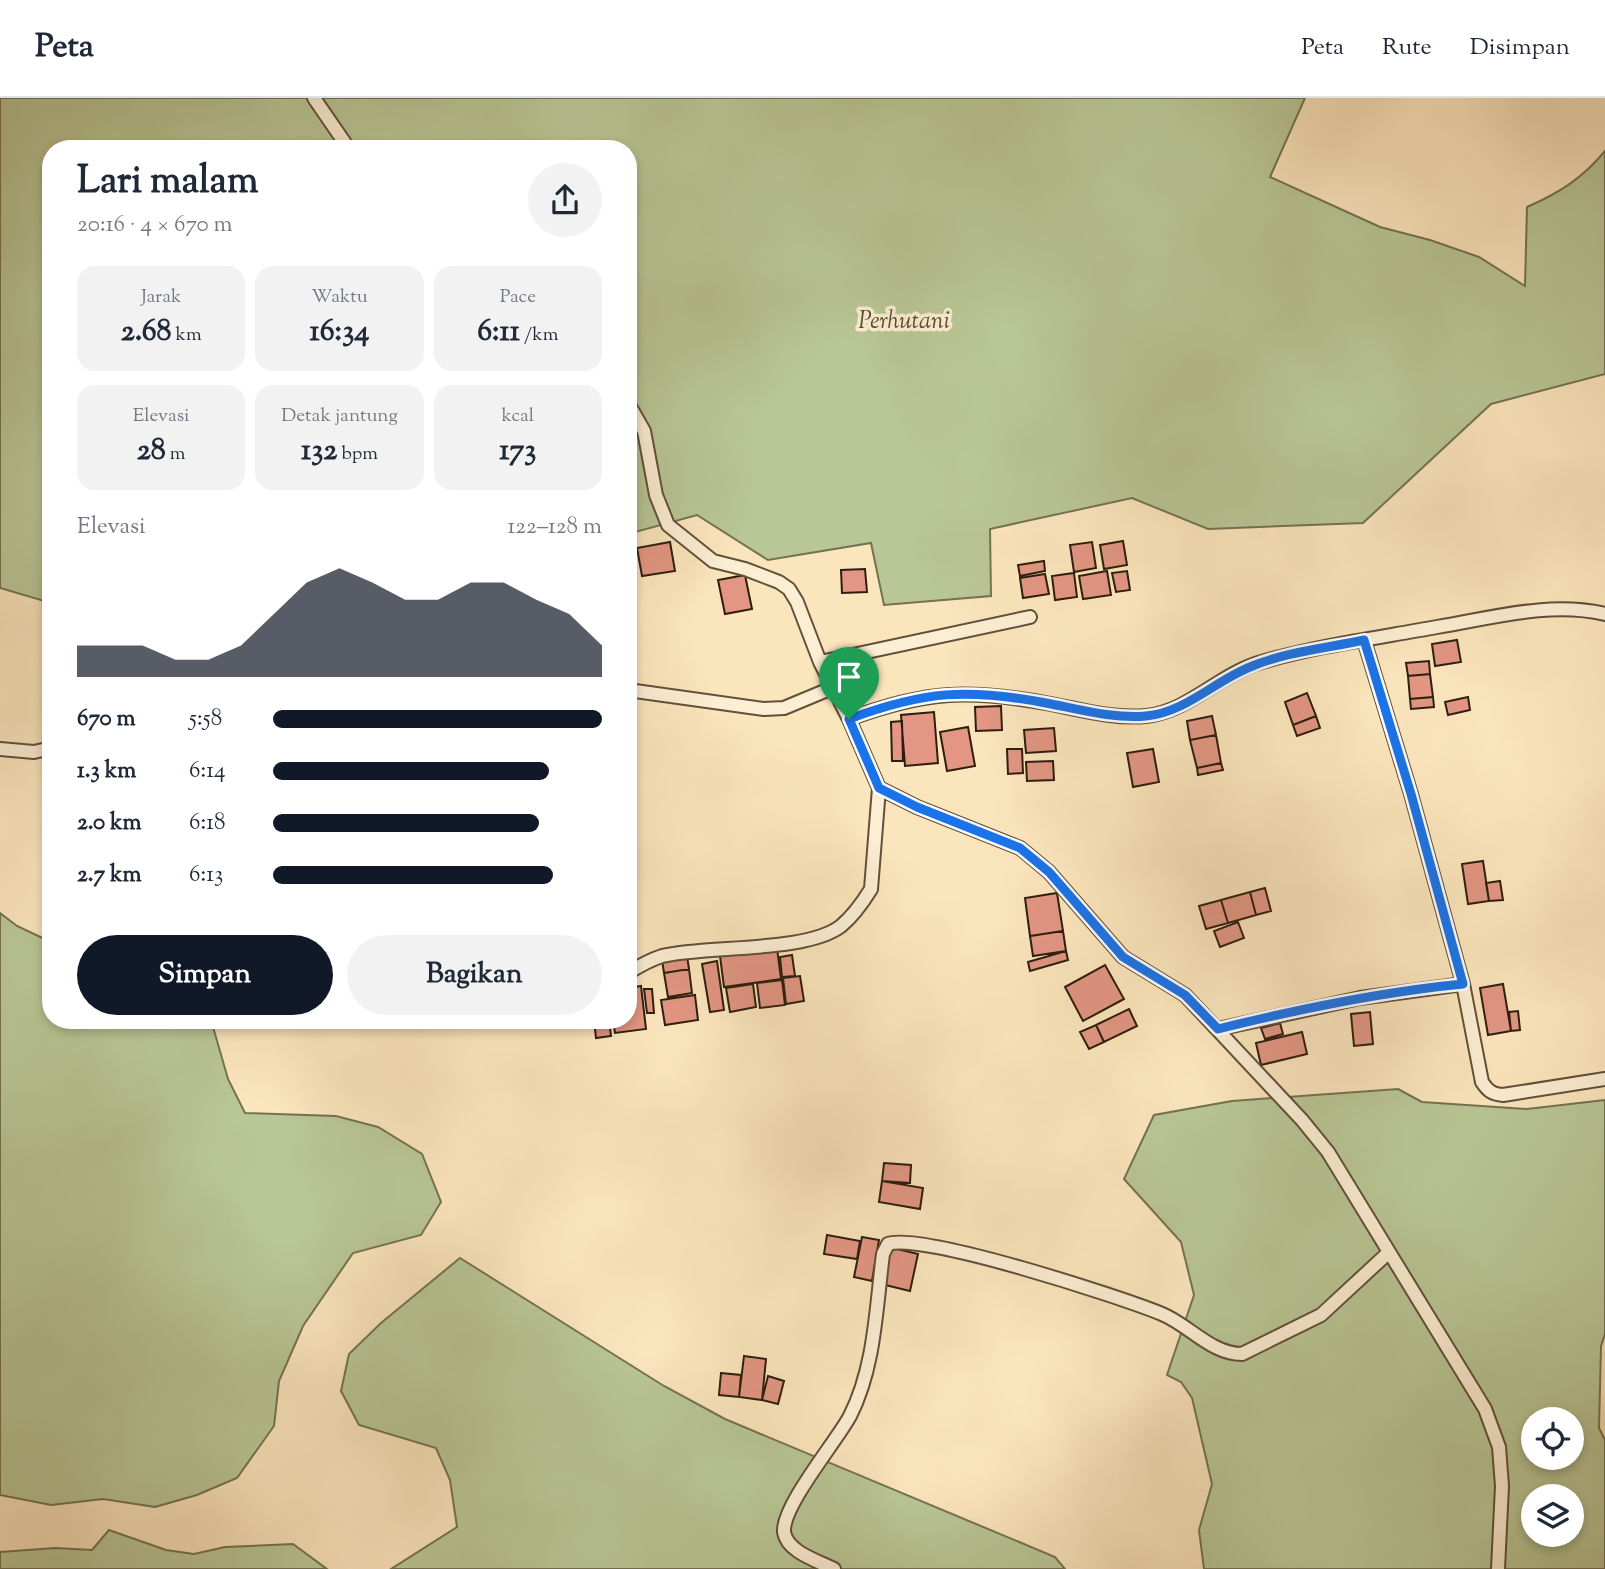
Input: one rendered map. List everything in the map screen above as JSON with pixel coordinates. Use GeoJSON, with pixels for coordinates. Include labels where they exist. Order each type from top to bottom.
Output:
{"type":"FeatureCollection","features":[{"type":"Feature","properties":{"kind":"street"},"geometry":{"type":"LineString","coordinates":[[314,98],[343,140]]}},
{"type":"Feature","properties":{"kind":"street"},"geometry":{"type":"LineString","coordinates":[[637,419],[644,431],[656,495],[668,525],[713,561],[745,569],[779,582],[789,589],[879,788],[871,888],[863,903],[840,926],[824,935],[800,940],[664,956],[637,969]]}},
{"type":"Feature","properties":{"kind":"street"},"geometry":{"type":"LineString","coordinates":[[849,719],[898,703],[935,695],[968,692],[1123,717],[1148,716],[1167,712],[1254,665],[1364,640],[1559,608],[1605,614]]}},
{"type":"Feature","properties":{"kind":"street"},"geometry":{"type":"LineString","coordinates":[[820,662],[1030,617]]}},
{"type":"Feature","properties":{"kind":"street"},"geometry":{"type":"LineString","coordinates":[[1364,640],[1411,794],[1463,984],[1479,1072],[1487,1090],[1494,1094],[1503,1094],[1605,1079]]}},
{"type":"Feature","properties":{"kind":"street"},"geometry":{"type":"LineString","coordinates":[[637,691],[764,709],[784,708],[832,688]]}},
{"type":"Feature","properties":{"kind":"street"},"geometry":{"type":"LineString","coordinates":[[0,749],[42,750]]}},
{"type":"Feature","properties":{"kind":"street"},"geometry":{"type":"LineString","coordinates":[[879,788],[917,807],[1020,848],[1049,872],[1123,957],[1185,995],[1302,1120],[1328,1152],[1485,1409],[1499,1447],[1502,1486],[1499,1569]]}},
{"type":"Feature","properties":{"kind":"street"},"geometry":{"type":"LineString","coordinates":[[1218,1029],[1334,1002],[1463,984]]}},
{"type":"Feature","properties":{"kind":"street"},"geometry":{"type":"LineString","coordinates":[[834,1569],[797,1550],[785,1537],[784,1528],[792,1507],[849,1418],[859,1396],[868,1368],[883,1254],[888,1244],[904,1240],[957,1251],[1077,1284],[1163,1314],[1211,1345],[1231,1354],[1242,1354],[1321,1315],[1388,1253]]}},
{"type":"Feature","properties":{"kind":"green space","name":"Perhutani"},"geometry":{"type":"Polygon","coordinates":[[[0,98],[1305,98],[1270,177],[1380,227],[1479,257],[1525,286],[1527,207],[1570,184],[1605,151],[1605,374],[1491,404],[1363,523],[1208,529],[1132,498],[990,529],[991,596],[884,605],[871,543],[768,560],[697,515],[637,532],[637,140],[42,140],[42,600],[0,588],[0,98]]]}},
{"type":"Feature","properties":{"kind":"green space"},"geometry":{"type":"Polygon","coordinates":[[[0,913],[17,926],[42,938],[42,1029],[214,1029],[228,1079],[245,1113],[336,1116],[378,1127],[422,1154],[441,1202],[421,1235],[353,1253],[303,1326],[279,1381],[274,1426],[237,1478],[197,1495],[155,1507],[103,1499],[51,1505],[0,1495],[0,913]]]}},
{"type":"Feature","properties":{"kind":"green space"},"geometry":{"type":"Polygon","coordinates":[[[1398,1089],[1422,1102],[1527,1109],[1605,1100],[1605,1334],[1601,1346],[1599,1428],[1605,1440],[1605,1569],[1204,1569],[1199,1530],[1212,1484],[1192,1398],[1181,1382],[1167,1375],[1194,1295],[1181,1242],[1124,1179],[1154,1115],[1232,1101],[1398,1089]]]}},
{"type":"Feature","properties":{"kind":"green space"},"geometry":{"type":"Polygon","coordinates":[[[460,1258],[664,1386],[725,1419],[1055,1557],[1065,1569],[391,1569],[457,1527],[450,1480],[436,1448],[359,1425],[341,1391],[349,1354],[381,1323],[460,1258]]]}},
{"type":"Feature","properties":{"kind":"green space"},"geometry":{"type":"Polygon","coordinates":[[[109,1530],[166,1550],[194,1554],[225,1547],[293,1544],[327,1569],[0,1569],[0,1552],[55,1548],[92,1550],[109,1530]]]}},
{"type":"Feature","properties":{"kind":"building"},"geometry":{"type":"Polygon","coordinates":[[[1123,541],[1127,565],[1104,569],[1100,545],[1123,541]]]}},
{"type":"Feature","properties":{"kind":"building"},"geometry":{"type":"Polygon","coordinates":[[[670,542],[675,571],[642,576],[637,548],[670,542]]]}},
{"type":"Feature","properties":{"kind":"building"},"geometry":{"type":"Polygon","coordinates":[[[1092,542],[1096,568],[1074,572],[1070,545],[1092,542]]]}},
{"type":"Feature","properties":{"kind":"building"},"geometry":{"type":"Polygon","coordinates":[[[1044,561],[1045,571],[1020,576],[1018,565],[1044,561]]]}},
{"type":"Feature","properties":{"kind":"building"},"geometry":{"type":"Polygon","coordinates":[[[865,569],[867,592],[842,593],[841,570],[865,569]]]}},
{"type":"Feature","properties":{"kind":"building"},"geometry":{"type":"Polygon","coordinates":[[[1107,571],[1111,595],[1083,599],[1079,576],[1107,571]]]}},
{"type":"Feature","properties":{"kind":"building"},"geometry":{"type":"Polygon","coordinates":[[[1127,571],[1130,590],[1116,592],[1112,573],[1127,571]]]}},
{"type":"Feature","properties":{"kind":"building"},"geometry":{"type":"Polygon","coordinates":[[[1074,573],[1077,597],[1055,600],[1052,576],[1074,573]]]}},
{"type":"Feature","properties":{"kind":"building"},"geometry":{"type":"Polygon","coordinates":[[[1045,574],[1049,594],[1023,598],[1020,578],[1045,574]]]}},
{"type":"Feature","properties":{"kind":"building"},"geometry":{"type":"Polygon","coordinates":[[[745,575],[752,609],[725,614],[718,580],[745,575]]]}},
{"type":"Feature","properties":{"kind":"building"},"geometry":{"type":"Polygon","coordinates":[[[1457,640],[1461,662],[1435,666],[1432,644],[1457,640]]]}},
{"type":"Feature","properties":{"kind":"building"},"geometry":{"type":"Polygon","coordinates":[[[1429,661],[1430,674],[1408,676],[1406,663],[1429,661]]]}},
{"type":"Feature","properties":{"kind":"building"},"geometry":{"type":"Polygon","coordinates":[[[1430,674],[1433,697],[1410,699],[1408,676],[1430,674]]]}},
{"type":"Feature","properties":{"kind":"building"},"geometry":{"type":"Polygon","coordinates":[[[1307,693],[1316,716],[1293,725],[1285,702],[1307,693]]]}},
{"type":"Feature","properties":{"kind":"building"},"geometry":{"type":"Polygon","coordinates":[[[1433,697],[1434,707],[1411,709],[1410,699],[1433,697]]]}},
{"type":"Feature","properties":{"kind":"building"},"geometry":{"type":"Polygon","coordinates":[[[1468,697],[1470,710],[1448,715],[1445,702],[1468,697]]]}},
{"type":"Feature","properties":{"kind":"building"},"geometry":{"type":"Polygon","coordinates":[[[1001,706],[1002,730],[976,731],[975,707],[1001,706]]]}},
{"type":"Feature","properties":{"kind":"building"},"geometry":{"type":"Polygon","coordinates":[[[934,712],[938,763],[905,766],[901,715],[934,712]]]}},
{"type":"Feature","properties":{"kind":"building"},"geometry":{"type":"Polygon","coordinates":[[[1212,716],[1216,735],[1190,740],[1187,721],[1212,716]]]}},
{"type":"Feature","properties":{"kind":"building"},"geometry":{"type":"Polygon","coordinates":[[[1316,716],[1320,728],[1297,736],[1293,725],[1316,716]]]}},
{"type":"Feature","properties":{"kind":"building"},"geometry":{"type":"Polygon","coordinates":[[[902,721],[903,761],[892,761],[891,722],[902,721]]]}},
{"type":"Feature","properties":{"kind":"building"},"geometry":{"type":"Polygon","coordinates":[[[968,727],[975,766],[947,771],[940,732],[968,727]]]}},
{"type":"Feature","properties":{"kind":"building"},"geometry":{"type":"Polygon","coordinates":[[[1054,728],[1056,751],[1026,753],[1024,730],[1054,728]]]}},
{"type":"Feature","properties":{"kind":"building"},"geometry":{"type":"Polygon","coordinates":[[[1216,735],[1221,763],[1197,768],[1190,740],[1216,735]]]}},
{"type":"Feature","properties":{"kind":"building"},"geometry":{"type":"Polygon","coordinates":[[[1007,749],[1022,749],[1023,773],[1008,774],[1007,749]]]}},
{"type":"Feature","properties":{"kind":"building"},"geometry":{"type":"Polygon","coordinates":[[[1153,749],[1159,782],[1133,787],[1127,753],[1153,749]]]}},
{"type":"Feature","properties":{"kind":"building"},"geometry":{"type":"Polygon","coordinates":[[[1053,761],[1054,780],[1027,781],[1026,762],[1053,761]]]}},
{"type":"Feature","properties":{"kind":"building"},"geometry":{"type":"Polygon","coordinates":[[[1221,763],[1223,770],[1198,775],[1197,768],[1221,763]]]}},
{"type":"Feature","properties":{"kind":"building"},"geometry":{"type":"Polygon","coordinates":[[[1483,861],[1489,901],[1468,904],[1462,864],[1483,861]]]}},
{"type":"Feature","properties":{"kind":"building"},"geometry":{"type":"Polygon","coordinates":[[[1500,881],[1503,900],[1489,901],[1486,883],[1500,881]]]}},
{"type":"Feature","properties":{"kind":"building"},"geometry":{"type":"Polygon","coordinates":[[[1265,888],[1271,911],[1256,915],[1250,892],[1265,888]]]}},
{"type":"Feature","properties":{"kind":"building"},"geometry":{"type":"Polygon","coordinates":[[[1250,892],[1256,915],[1228,923],[1221,900],[1250,892]]]}},
{"type":"Feature","properties":{"kind":"building"},"geometry":{"type":"Polygon","coordinates":[[[1057,893],[1063,931],[1030,936],[1025,898],[1057,893]]]}},
{"type":"Feature","properties":{"kind":"building"},"geometry":{"type":"Polygon","coordinates":[[[1221,900],[1228,923],[1206,929],[1199,906],[1221,900]]]}},
{"type":"Feature","properties":{"kind":"building"},"geometry":{"type":"Polygon","coordinates":[[[1238,922],[1244,938],[1220,947],[1214,931],[1238,922]]]}},
{"type":"Feature","properties":{"kind":"building"},"geometry":{"type":"Polygon","coordinates":[[[1063,931],[1066,951],[1033,956],[1030,936],[1063,931]]]}},
{"type":"Feature","properties":{"kind":"building"},"geometry":{"type":"Polygon","coordinates":[[[777,948],[781,979],[724,987],[720,956],[777,948]]]}},
{"type":"Feature","properties":{"kind":"building"},"geometry":{"type":"Polygon","coordinates":[[[1066,951],[1068,960],[1030,971],[1028,962],[1066,951]]]}},
{"type":"Feature","properties":{"kind":"building"},"geometry":{"type":"Polygon","coordinates":[[[792,955],[795,976],[782,977],[780,957],[792,955]]]}},
{"type":"Feature","properties":{"kind":"building"},"geometry":{"type":"Polygon","coordinates":[[[687,956],[689,969],[664,973],[662,960],[687,956]]]}},
{"type":"Feature","properties":{"kind":"building"},"geometry":{"type":"Polygon","coordinates":[[[717,961],[724,1010],[710,1012],[702,964],[717,961]]]}},
{"type":"Feature","properties":{"kind":"building"},"geometry":{"type":"Polygon","coordinates":[[[1105,965],[1124,999],[1083,1021],[1065,987],[1105,965]]]}},
{"type":"Feature","properties":{"kind":"building"},"geometry":{"type":"Polygon","coordinates":[[[689,969],[692,993],[668,997],[664,973],[689,969]]]}},
{"type":"Feature","properties":{"kind":"building"},"geometry":{"type":"Polygon","coordinates":[[[800,976],[804,1001],[786,1004],[783,978],[800,976]]]}},
{"type":"Feature","properties":{"kind":"building"},"geometry":{"type":"Polygon","coordinates":[[[782,980],[785,1005],[760,1008],[757,983],[782,980]]]}},
{"type":"Feature","properties":{"kind":"building"},"geometry":{"type":"Polygon","coordinates":[[[753,984],[756,1007],[730,1012],[726,988],[753,984]]]}},
{"type":"Feature","properties":{"kind":"building"},"geometry":{"type":"Polygon","coordinates":[[[1503,984],[1511,1031],[1488,1035],[1480,988],[1503,984]]]}},
{"type":"Feature","properties":{"kind":"building"},"geometry":{"type":"Polygon","coordinates":[[[641,986],[646,1029],[615,1033],[614,1029],[637,1029],[637,987],[641,986]]]}},
{"type":"Feature","properties":{"kind":"building"},"geometry":{"type":"Polygon","coordinates":[[[644,989],[652,989],[654,1013],[647,1013],[644,989]]]}},
{"type":"Feature","properties":{"kind":"building"},"geometry":{"type":"Polygon","coordinates":[[[695,995],[698,1020],[665,1025],[661,1000],[695,995]]]}},
{"type":"Feature","properties":{"kind":"building"},"geometry":{"type":"Polygon","coordinates":[[[1129,1009],[1137,1026],[1104,1042],[1096,1025],[1129,1009]]]}},
{"type":"Feature","properties":{"kind":"building"},"geometry":{"type":"Polygon","coordinates":[[[1518,1011],[1520,1030],[1511,1031],[1509,1012],[1518,1011]]]}},
{"type":"Feature","properties":{"kind":"building"},"geometry":{"type":"Polygon","coordinates":[[[1370,1012],[1373,1044],[1354,1046],[1351,1014],[1370,1012]]]}},
{"type":"Feature","properties":{"kind":"building"},"geometry":{"type":"Polygon","coordinates":[[[1280,1023],[1283,1034],[1265,1039],[1261,1028],[1280,1023]]]}},
{"type":"Feature","properties":{"kind":"building"},"geometry":{"type":"Polygon","coordinates":[[[1096,1025],[1104,1042],[1089,1049],[1080,1032],[1096,1025]]]}},
{"type":"Feature","properties":{"kind":"building"},"geometry":{"type":"Polygon","coordinates":[[[595,1029],[610,1029],[611,1036],[596,1038],[595,1029]]]}},
{"type":"Feature","properties":{"kind":"building"},"geometry":{"type":"Polygon","coordinates":[[[1302,1032],[1307,1054],[1261,1065],[1256,1043],[1302,1032]]]}},
{"type":"Feature","properties":{"kind":"building"},"geometry":{"type":"Polygon","coordinates":[[[884,1163],[911,1165],[910,1183],[882,1181],[884,1163]]]}},
{"type":"Feature","properties":{"kind":"building"},"geometry":{"type":"Polygon","coordinates":[[[882,1181],[923,1188],[920,1209],[879,1202],[882,1181]]]}},
{"type":"Feature","properties":{"kind":"building"},"geometry":{"type":"Polygon","coordinates":[[[827,1235],[860,1241],[857,1259],[824,1254],[827,1235]]]}},
{"type":"Feature","properties":{"kind":"building"},"geometry":{"type":"Polygon","coordinates":[[[862,1237],[879,1240],[872,1281],[854,1277],[862,1237]]]}},
{"type":"Feature","properties":{"kind":"building"},"geometry":{"type":"Polygon","coordinates":[[[889,1247],[918,1254],[910,1291],[881,1284],[889,1247]]]}},
{"type":"Feature","properties":{"kind":"building"},"geometry":{"type":"Polygon","coordinates":[[[744,1356],[766,1359],[762,1400],[739,1397],[744,1356]]]}},
{"type":"Feature","properties":{"kind":"building"},"geometry":{"type":"Polygon","coordinates":[[[721,1373],[741,1375],[739,1397],[719,1395],[721,1373]]]}},
{"type":"Feature","properties":{"kind":"building"},"geometry":{"type":"Polygon","coordinates":[[[768,1376],[784,1381],[778,1404],[762,1400],[768,1376]]]}},
{"type":"Feature","properties":{"kind":"route"},"geometry":{"type":"LineString","coordinates":[[1364,640],[1411,794],[1463,984],[1308,1007],[1218,1029],[1185,995],[1123,957],[1049,872],[1020,848],[917,807],[879,788],[849,719],[886,705],[935,695],[968,692],[1123,717],[1148,716],[1167,712],[1254,665],[1364,640]]}}]}
